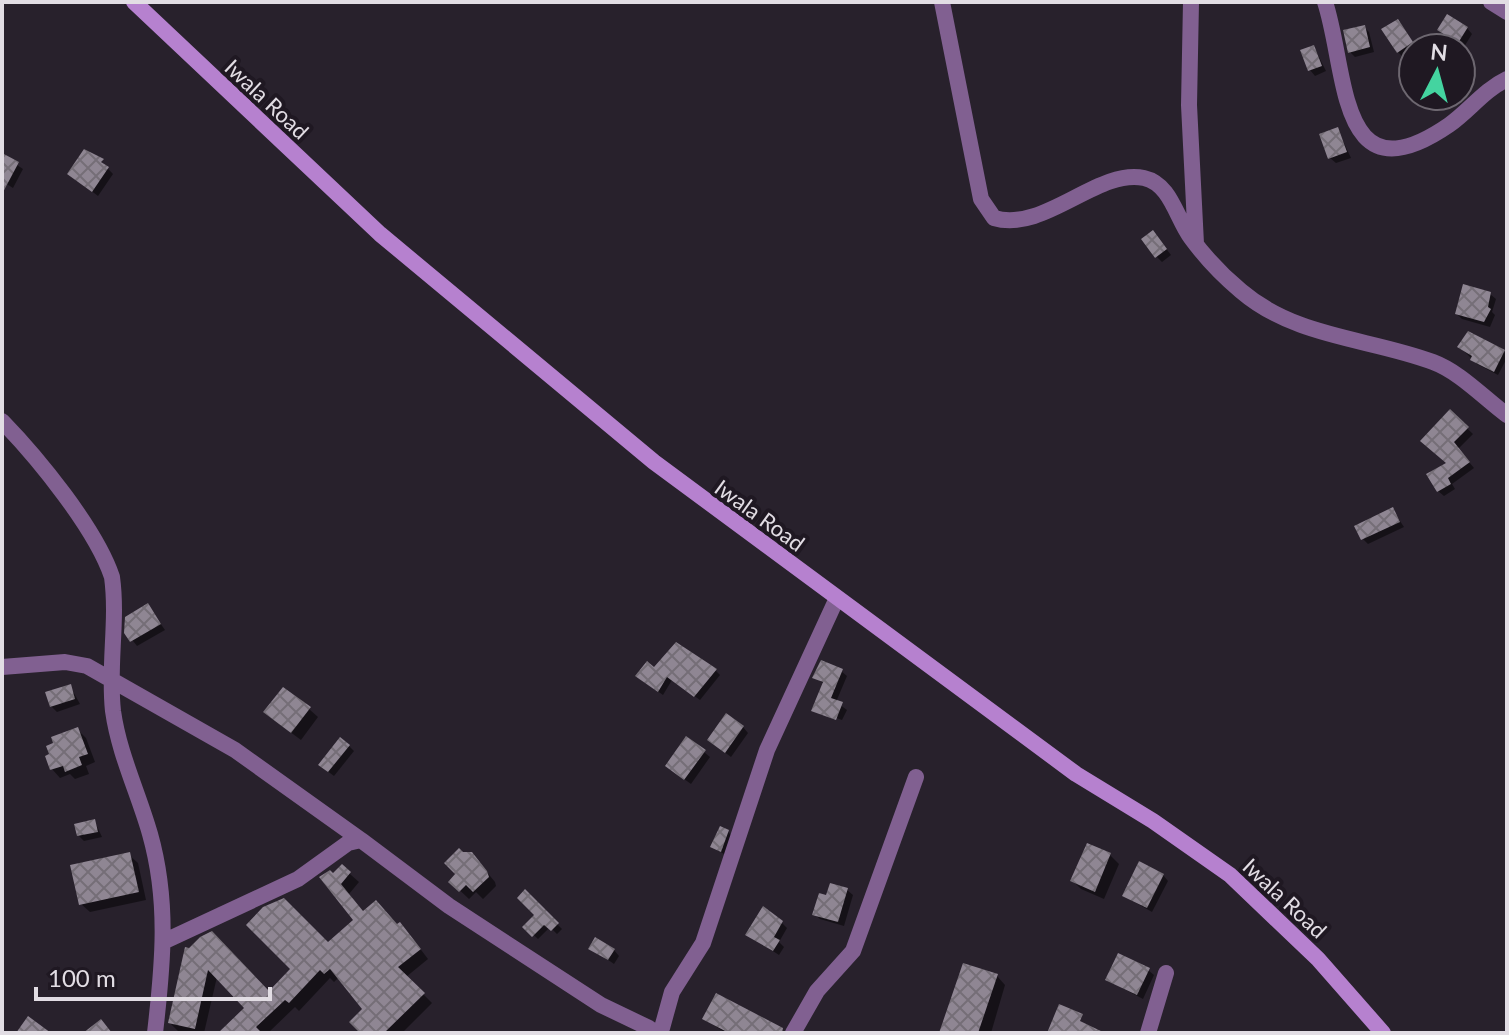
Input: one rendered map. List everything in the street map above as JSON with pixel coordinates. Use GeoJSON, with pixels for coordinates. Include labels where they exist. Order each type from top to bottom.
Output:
{"type":"FeatureCollection","features":[{"type":"Feature","properties":{"kind":"street","name":"Iwala Road"},"geometry":{"type":"LineString","coordinates":[[134,2],[380,234],[675,479],[1076,774],[1153,821],[1230,875],[1318,959],[1383,1033]]}},
{"type":"Feature","properties":{"kind":"street"},"geometry":{"type":"LineString","coordinates":[[942,2],[981,199],[994,218],[1007,222],[1029,219],[1089,192],[1137,177],[1162,188],[1196,245],[1242,293],[1267,309],[1341,339],[1436,363],[1507,415]]}},
{"type":"Feature","properties":{"kind":"street"},"geometry":{"type":"LineString","coordinates":[[1191,2],[1189,105],[1196,245]]}},
{"type":"Feature","properties":{"kind":"street"},"geometry":{"type":"LineString","coordinates":[[1325,2],[1352,114],[1372,146],[1383,150],[1420,140],[1448,126],[1492,87],[1507,79]]}},
{"type":"Feature","properties":{"kind":"street"},"geometry":{"type":"LineString","coordinates":[[1491,2],[1507,12]]}},
{"type":"Feature","properties":{"kind":"street"},"geometry":{"type":"LineString","coordinates":[[2,421],[66,500],[108,564],[115,595],[111,682],[118,736],[158,872],[165,941],[155,1033]]}},
{"type":"Feature","properties":{"kind":"street"},"geometry":{"type":"LineString","coordinates":[[2,667],[77,663],[235,750],[449,906],[601,1005],[655,1031],[672,992],[703,943],[767,750],[837,598]]}},
{"type":"Feature","properties":{"kind":"street"},"geometry":{"type":"LineString","coordinates":[[793,1033],[817,991],[853,951],[916,777]]}},
{"type":"Feature","properties":{"kind":"street"},"geometry":{"type":"LineString","coordinates":[[165,941],[188,927],[298,879],[348,843],[361,840]]}},
{"type":"Feature","properties":{"kind":"street"},"geometry":{"type":"LineString","coordinates":[[1148,1033],[1166,973]]}},
{"type":"Feature","properties":{"kind":"building"},"geometry":{"type":"Polygon","coordinates":[[[1447,14],[1468,27],[1465,32],[1437,30],[1447,14]]]}},
{"type":"Feature","properties":{"kind":"building"},"geometry":{"type":"Polygon","coordinates":[[[1398,19],[1406,32],[1397,32],[1397,53],[1381,29],[1398,19]]]}},
{"type":"Feature","properties":{"kind":"building"},"geometry":{"type":"Polygon","coordinates":[[[1365,25],[1370,47],[1348,53],[1343,30],[1365,25]]]}},
{"type":"Feature","properties":{"kind":"building"},"geometry":{"type":"Polygon","coordinates":[[[1314,45],[1322,66],[1308,71],[1300,50],[1314,45]]]}},
{"type":"Feature","properties":{"kind":"building"},"geometry":{"type":"Polygon","coordinates":[[[1338,127],[1347,152],[1328,159],[1319,134],[1338,127]]]}},
{"type":"Feature","properties":{"kind":"building"},"geometry":{"type":"Polygon","coordinates":[[[84,149],[104,159],[101,162],[109,167],[92,192],[67,174],[84,149]]]}},
{"type":"Feature","properties":{"kind":"building"},"geometry":{"type":"Polygon","coordinates":[[[2,153],[19,162],[2,194],[2,153]]]}},
{"type":"Feature","properties":{"kind":"building"},"geometry":{"type":"Polygon","coordinates":[[[1153,230],[1167,249],[1155,258],[1141,239],[1153,230]]]}},
{"type":"Feature","properties":{"kind":"building"},"geometry":{"type":"Polygon","coordinates":[[[1463,284],[1491,292],[1488,307],[1491,309],[1484,322],[1455,314],[1463,284]]]}},
{"type":"Feature","properties":{"kind":"building"},"geometry":{"type":"Polygon","coordinates":[[[1468,331],[1505,350],[1494,372],[1470,360],[1472,356],[1457,347],[1468,331]]]}},
{"type":"Feature","properties":{"kind":"building"},"geometry":{"type":"Polygon","coordinates":[[[1450,409],[1469,427],[1454,442],[1470,462],[1448,478],[1451,484],[1437,492],[1426,474],[1446,463],[1420,441],[1450,409]]]}},
{"type":"Feature","properties":{"kind":"building"},"geometry":{"type":"Polygon","coordinates":[[[1393,507],[1400,522],[1361,540],[1354,526],[1393,507]]]}},
{"type":"Feature","properties":{"kind":"building"},"geometry":{"type":"Polygon","coordinates":[[[148,603],[161,624],[130,642],[124,633],[125,617],[148,603]]]}},
{"type":"Feature","properties":{"kind":"building"},"geometry":{"type":"Polygon","coordinates":[[[676,642],[717,669],[694,697],[667,677],[658,692],[635,676],[647,661],[654,667],[676,642]]]}},
{"type":"Feature","properties":{"kind":"building"},"geometry":{"type":"Polygon","coordinates":[[[821,660],[843,669],[831,698],[843,702],[836,720],[811,711],[823,682],[812,678],[821,660]]]}},
{"type":"Feature","properties":{"kind":"building"},"geometry":{"type":"Polygon","coordinates":[[[71,684],[75,699],[50,707],[45,692],[71,684]]]}},
{"type":"Feature","properties":{"kind":"building"},"geometry":{"type":"Polygon","coordinates":[[[283,687],[311,707],[291,733],[263,712],[283,687]]]}},
{"type":"Feature","properties":{"kind":"building"},"geometry":{"type":"Polygon","coordinates":[[[726,713],[744,726],[725,753],[707,740],[726,713]]]}},
{"type":"Feature","properties":{"kind":"building"},"geometry":{"type":"Polygon","coordinates":[[[78,727],[88,754],[79,757],[82,765],[65,772],[63,766],[50,770],[45,756],[49,754],[46,746],[53,743],[51,737],[78,727]]]}},
{"type":"Feature","properties":{"kind":"building"},"geometry":{"type":"Polygon","coordinates":[[[686,736],[706,750],[684,780],[665,766],[686,736]]]}},
{"type":"Feature","properties":{"kind":"building"},"geometry":{"type":"Polygon","coordinates":[[[340,737],[350,745],[328,772],[318,765],[340,737]]]}},
{"type":"Feature","properties":{"kind":"building"},"geometry":{"type":"Polygon","coordinates":[[[95,819],[98,832],[77,836],[74,824],[95,819]]]}},
{"type":"Feature","properties":{"kind":"building"},"geometry":{"type":"Polygon","coordinates":[[[720,826],[729,830],[721,852],[710,847],[720,826]]]}},
{"type":"Feature","properties":{"kind":"building"},"geometry":{"type":"Polygon","coordinates":[[[1087,843],[1111,853],[1095,892],[1070,881],[1087,843]]]}},
{"type":"Feature","properties":{"kind":"building"},"geometry":{"type":"Polygon","coordinates":[[[459,848],[463,852],[472,852],[489,877],[473,892],[466,885],[459,892],[448,882],[455,874],[444,863],[459,848]]]}},
{"type":"Feature","properties":{"kind":"building"},"geometry":{"type":"Polygon","coordinates":[[[130,852],[139,892],[79,905],[70,865],[130,852]]]}},
{"type":"Feature","properties":{"kind":"building"},"geometry":{"type":"Polygon","coordinates":[[[1139,861],[1164,874],[1147,908],[1122,896],[1139,861]]]}},
{"type":"Feature","properties":{"kind":"building"},"geometry":{"type":"Polygon","coordinates":[[[342,864],[351,872],[341,884],[363,911],[376,900],[397,924],[400,922],[421,949],[398,967],[425,993],[384,1033],[360,1033],[349,1022],[362,1009],[330,969],[324,974],[320,970],[289,1003],[285,1000],[256,1027],[262,1033],[218,1033],[244,1008],[208,970],[195,1029],[168,1023],[185,947],[189,948],[200,937],[212,931],[269,991],[290,969],[246,925],[263,907],[284,898],[328,942],[353,920],[319,877],[330,870],[333,873],[342,864]]]}},
{"type":"Feature","properties":{"kind":"building"},"geometry":{"type":"Polygon","coordinates":[[[830,883],[848,888],[838,922],[812,915],[819,893],[826,895],[830,883]]]}},
{"type":"Feature","properties":{"kind":"building"},"geometry":{"type":"Polygon","coordinates":[[[525,889],[559,923],[551,931],[544,925],[532,937],[522,927],[534,915],[517,898],[525,889]]]}},
{"type":"Feature","properties":{"kind":"building"},"geometry":{"type":"Polygon","coordinates":[[[763,906],[783,921],[774,937],[780,940],[773,951],[745,935],[763,906]]]}},
{"type":"Feature","properties":{"kind":"building"},"geometry":{"type":"Polygon","coordinates":[[[595,937],[615,949],[608,960],[588,949],[595,937]]]}},
{"type":"Feature","properties":{"kind":"building"},"geometry":{"type":"Polygon","coordinates":[[[1118,953],[1150,968],[1137,995],[1105,980],[1118,953]]]}},
{"type":"Feature","properties":{"kind":"building"},"geometry":{"type":"Polygon","coordinates":[[[963,963],[998,974],[978,1033],[939,1033],[963,963]]]}},
{"type":"Feature","properties":{"kind":"building"},"geometry":{"type":"Polygon","coordinates":[[[716,993],[783,1028],[782,1033],[729,1033],[702,1019],[716,993]]]}},
{"type":"Feature","properties":{"kind":"building"},"geometry":{"type":"Polygon","coordinates":[[[1059,1004],[1083,1014],[1080,1021],[1105,1033],[1047,1033],[1059,1004]]]}},
{"type":"Feature","properties":{"kind":"building"},"geometry":{"type":"Polygon","coordinates":[[[28,1016],[51,1033],[16,1033],[28,1016]]]}},
{"type":"Feature","properties":{"kind":"building"},"geometry":{"type":"Polygon","coordinates":[[[101,1019],[112,1033],[83,1033],[101,1019]]]}}]}
